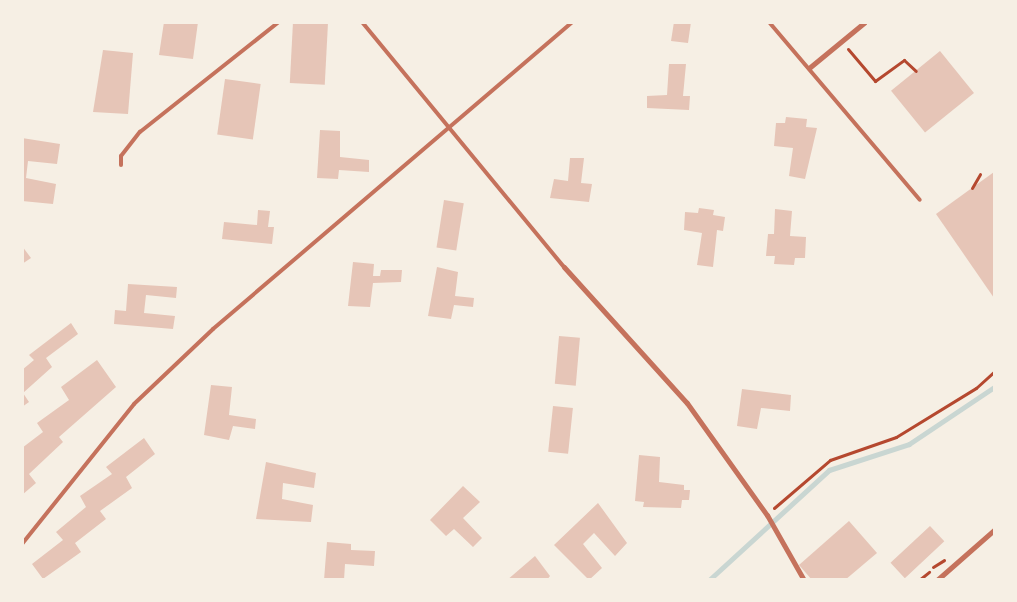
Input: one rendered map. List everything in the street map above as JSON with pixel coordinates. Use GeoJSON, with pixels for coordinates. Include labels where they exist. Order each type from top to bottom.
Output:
{"type":"FeatureCollection","features":[{"type":"Feature","properties":{"kind":"street"},"geometry":{"type":"LineString","coordinates":[[809,68],[865,22]]}},
{"type":"Feature","properties":{"kind":"street"},"geometry":{"type":"LineString","coordinates":[[564,267],[687,403],[767,516],[804,580]]}},
{"type":"Feature","properties":{"kind":"street"},"geometry":{"type":"LineString","coordinates":[[937,580],[994,530]]}},
{"type":"Feature","properties":{"kind":"lane"},"geometry":{"type":"LineString","coordinates":[[121,165],[121,156],[140,132],[279,22]]}},
{"type":"Feature","properties":{"kind":"lane"},"geometry":{"type":"LineString","coordinates":[[362,22],[564,267]]}},
{"type":"Feature","properties":{"kind":"lane"},"geometry":{"type":"LineString","coordinates":[[22,544],[134,404],[213,329],[336,222],[450,128],[573,22]]}},
{"type":"Feature","properties":{"kind":"lane"},"geometry":{"type":"LineString","coordinates":[[769,22],[920,200]]}},
{"type":"Feature","properties":{"kind":"path"},"geometry":{"type":"LineString","coordinates":[[841,41],[875,81],[904,60],[916,71]]}},
{"type":"Feature","properties":{"kind":"path"},"geometry":{"type":"LineString","coordinates":[[972,188],[980,174]]}},
{"type":"Feature","properties":{"kind":"path"},"geometry":{"type":"LineString","coordinates":[[767,516],[830,460],[896,437],[976,388],[994,372]]}},
{"type":"Feature","properties":{"kind":"building"},"geometry":{"type":"Polygon","coordinates":[[[164,22],[198,22],[193,59],[159,55],[164,22]]]}},
{"type":"Feature","properties":{"kind":"building"},"geometry":{"type":"Polygon","coordinates":[[[293,22],[328,24],[325,85],[290,83],[293,22]]]}},
{"type":"Feature","properties":{"kind":"building"},"geometry":{"type":"Polygon","coordinates":[[[674,22],[691,22],[688,43],[671,41],[674,22]]]}},
{"type":"Feature","properties":{"kind":"building"},"geometry":{"type":"Polygon","coordinates":[[[103,50],[133,53],[128,114],[93,112],[103,50]]]}},
{"type":"Feature","properties":{"kind":"building"},"geometry":{"type":"Polygon","coordinates":[[[940,51],[974,93],[925,133],[891,91],[940,51]]]}},
{"type":"Feature","properties":{"kind":"building"},"geometry":{"type":"Polygon","coordinates":[[[669,64],[686,64],[683,96],[690,96],[689,110],[647,108],[647,96],[667,95],[669,64]]]}},
{"type":"Feature","properties":{"kind":"building"},"geometry":{"type":"Polygon","coordinates":[[[225,79],[261,84],[253,139],[217,134],[225,79]]]}},
{"type":"Feature","properties":{"kind":"building"},"geometry":{"type":"Polygon","coordinates":[[[786,117],[807,119],[806,127],[817,128],[805,179],[789,176],[793,148],[774,146],[776,123],[785,123],[786,117]]]}},
{"type":"Feature","properties":{"kind":"building"},"geometry":{"type":"Polygon","coordinates":[[[320,130],[340,131],[340,157],[369,160],[369,172],[339,170],[338,179],[317,178],[320,130]]]}},
{"type":"Feature","properties":{"kind":"building"},"geometry":{"type":"Polygon","coordinates":[[[22,138],[60,144],[57,164],[28,161],[26,178],[56,184],[53,204],[22,201],[22,138]]]}},
{"type":"Feature","properties":{"kind":"building"},"geometry":{"type":"Polygon","coordinates":[[[570,158],[584,158],[581,183],[592,184],[589,202],[550,198],[554,179],[568,181],[570,158]]]}},
{"type":"Feature","properties":{"kind":"building"},"geometry":{"type":"Polygon","coordinates":[[[994,172],[994,298],[936,214],[994,172]]]}},
{"type":"Feature","properties":{"kind":"building"},"geometry":{"type":"Polygon","coordinates":[[[444,200],[464,203],[456,251],[436,247],[444,200]]]}},
{"type":"Feature","properties":{"kind":"building"},"geometry":{"type":"Polygon","coordinates":[[[699,208],[714,210],[713,215],[725,217],[723,231],[717,230],[713,267],[697,265],[702,233],[684,230],[685,212],[698,213],[699,208]]]}},
{"type":"Feature","properties":{"kind":"building"},"geometry":{"type":"Polygon","coordinates":[[[775,209],[792,211],[790,236],[806,237],[805,258],[795,258],[794,265],[774,264],[775,256],[766,256],[768,234],[774,234],[775,209]]]}},
{"type":"Feature","properties":{"kind":"building"},"geometry":{"type":"Polygon","coordinates":[[[258,210],[270,211],[268,227],[274,227],[272,244],[222,239],[224,222],[257,225],[258,210]]]}},
{"type":"Feature","properties":{"kind":"building"},"geometry":{"type":"Polygon","coordinates":[[[22,246],[31,258],[22,264],[22,246]]]}},
{"type":"Feature","properties":{"kind":"building"},"geometry":{"type":"Polygon","coordinates":[[[353,262],[374,264],[373,276],[380,276],[381,270],[402,270],[401,282],[373,283],[370,307],[348,306],[353,262]]]}},
{"type":"Feature","properties":{"kind":"building"},"geometry":{"type":"Polygon","coordinates":[[[437,267],[458,272],[455,296],[474,298],[473,307],[454,305],[451,319],[428,316],[437,267]]]}},
{"type":"Feature","properties":{"kind":"building"},"geometry":{"type":"Polygon","coordinates":[[[128,284],[177,287],[176,298],[146,295],[144,313],[175,316],[173,329],[114,324],[115,310],[126,311],[128,284]]]}},
{"type":"Feature","properties":{"kind":"building"},"geometry":{"type":"Polygon","coordinates":[[[71,323],[78,334],[46,358],[52,367],[23,393],[29,402],[22,407],[22,370],[34,360],[29,355],[71,323]]]}},
{"type":"Feature","properties":{"kind":"building"},"geometry":{"type":"Polygon","coordinates":[[[559,336],[580,338],[576,386],[555,384],[559,336]]]}},
{"type":"Feature","properties":{"kind":"building"},"geometry":{"type":"Polygon","coordinates":[[[97,360],[116,387],[59,437],[63,442],[29,474],[36,483],[22,495],[22,448],[43,432],[37,423],[69,400],[61,387],[97,360]]]}},
{"type":"Feature","properties":{"kind":"building"},"geometry":{"type":"Polygon","coordinates":[[[211,385],[232,387],[229,415],[256,419],[255,429],[233,426],[229,440],[204,435],[211,385]]]}},
{"type":"Feature","properties":{"kind":"building"},"geometry":{"type":"Polygon","coordinates":[[[742,389],[791,395],[790,411],[761,408],[757,429],[737,426],[742,389]]]}},
{"type":"Feature","properties":{"kind":"building"},"geometry":{"type":"Polygon","coordinates":[[[553,406],[573,408],[568,454],[548,452],[553,406]]]}},
{"type":"Feature","properties":{"kind":"building"},"geometry":{"type":"Polygon","coordinates":[[[144,438],[155,454],[126,477],[132,488],[100,511],[106,519],[75,543],[81,552],[43,579],[32,564],[63,540],[56,532],[86,507],[80,496],[112,474],[106,467],[144,438]]]}},
{"type":"Feature","properties":{"kind":"building"},"geometry":{"type":"Polygon","coordinates":[[[639,455],[660,457],[659,482],[684,485],[684,490],[690,490],[689,500],[682,500],[681,508],[643,507],[644,502],[635,501],[639,455]]]}},
{"type":"Feature","properties":{"kind":"building"},"geometry":{"type":"Polygon","coordinates":[[[266,462],[316,473],[314,488],[283,483],[282,499],[313,505],[311,522],[256,519],[266,462]]]}},
{"type":"Feature","properties":{"kind":"building"},"geometry":{"type":"Polygon","coordinates":[[[463,486],[480,502],[463,518],[482,538],[473,547],[454,529],[446,536],[430,520],[463,486]]]}},
{"type":"Feature","properties":{"kind":"building"},"geometry":{"type":"Polygon","coordinates":[[[598,503],[627,543],[615,556],[594,533],[583,544],[602,568],[589,580],[554,545],[598,503]]]}},
{"type":"Feature","properties":{"kind":"building"},"geometry":{"type":"Polygon","coordinates":[[[849,521],[877,553],[845,580],[812,580],[799,565],[849,521]]]}},
{"type":"Feature","properties":{"kind":"building"},"geometry":{"type":"Polygon","coordinates":[[[930,526],[944,541],[905,578],[891,563],[930,526]]]}},
{"type":"Feature","properties":{"kind":"building"},"geometry":{"type":"Polygon","coordinates":[[[327,542],[351,544],[351,550],[375,551],[374,566],[345,564],[344,580],[324,580],[327,542]]]}},
{"type":"Feature","properties":{"kind":"building"},"geometry":{"type":"Polygon","coordinates":[[[535,556],[550,576],[547,580],[507,580],[535,556]]]}},
{"type":"Feature","properties":{"kind":"waterway"},"geometry":{"type":"LineString","coordinates":[[709,580],[829,470],[909,444],[994,387]]}}]}
